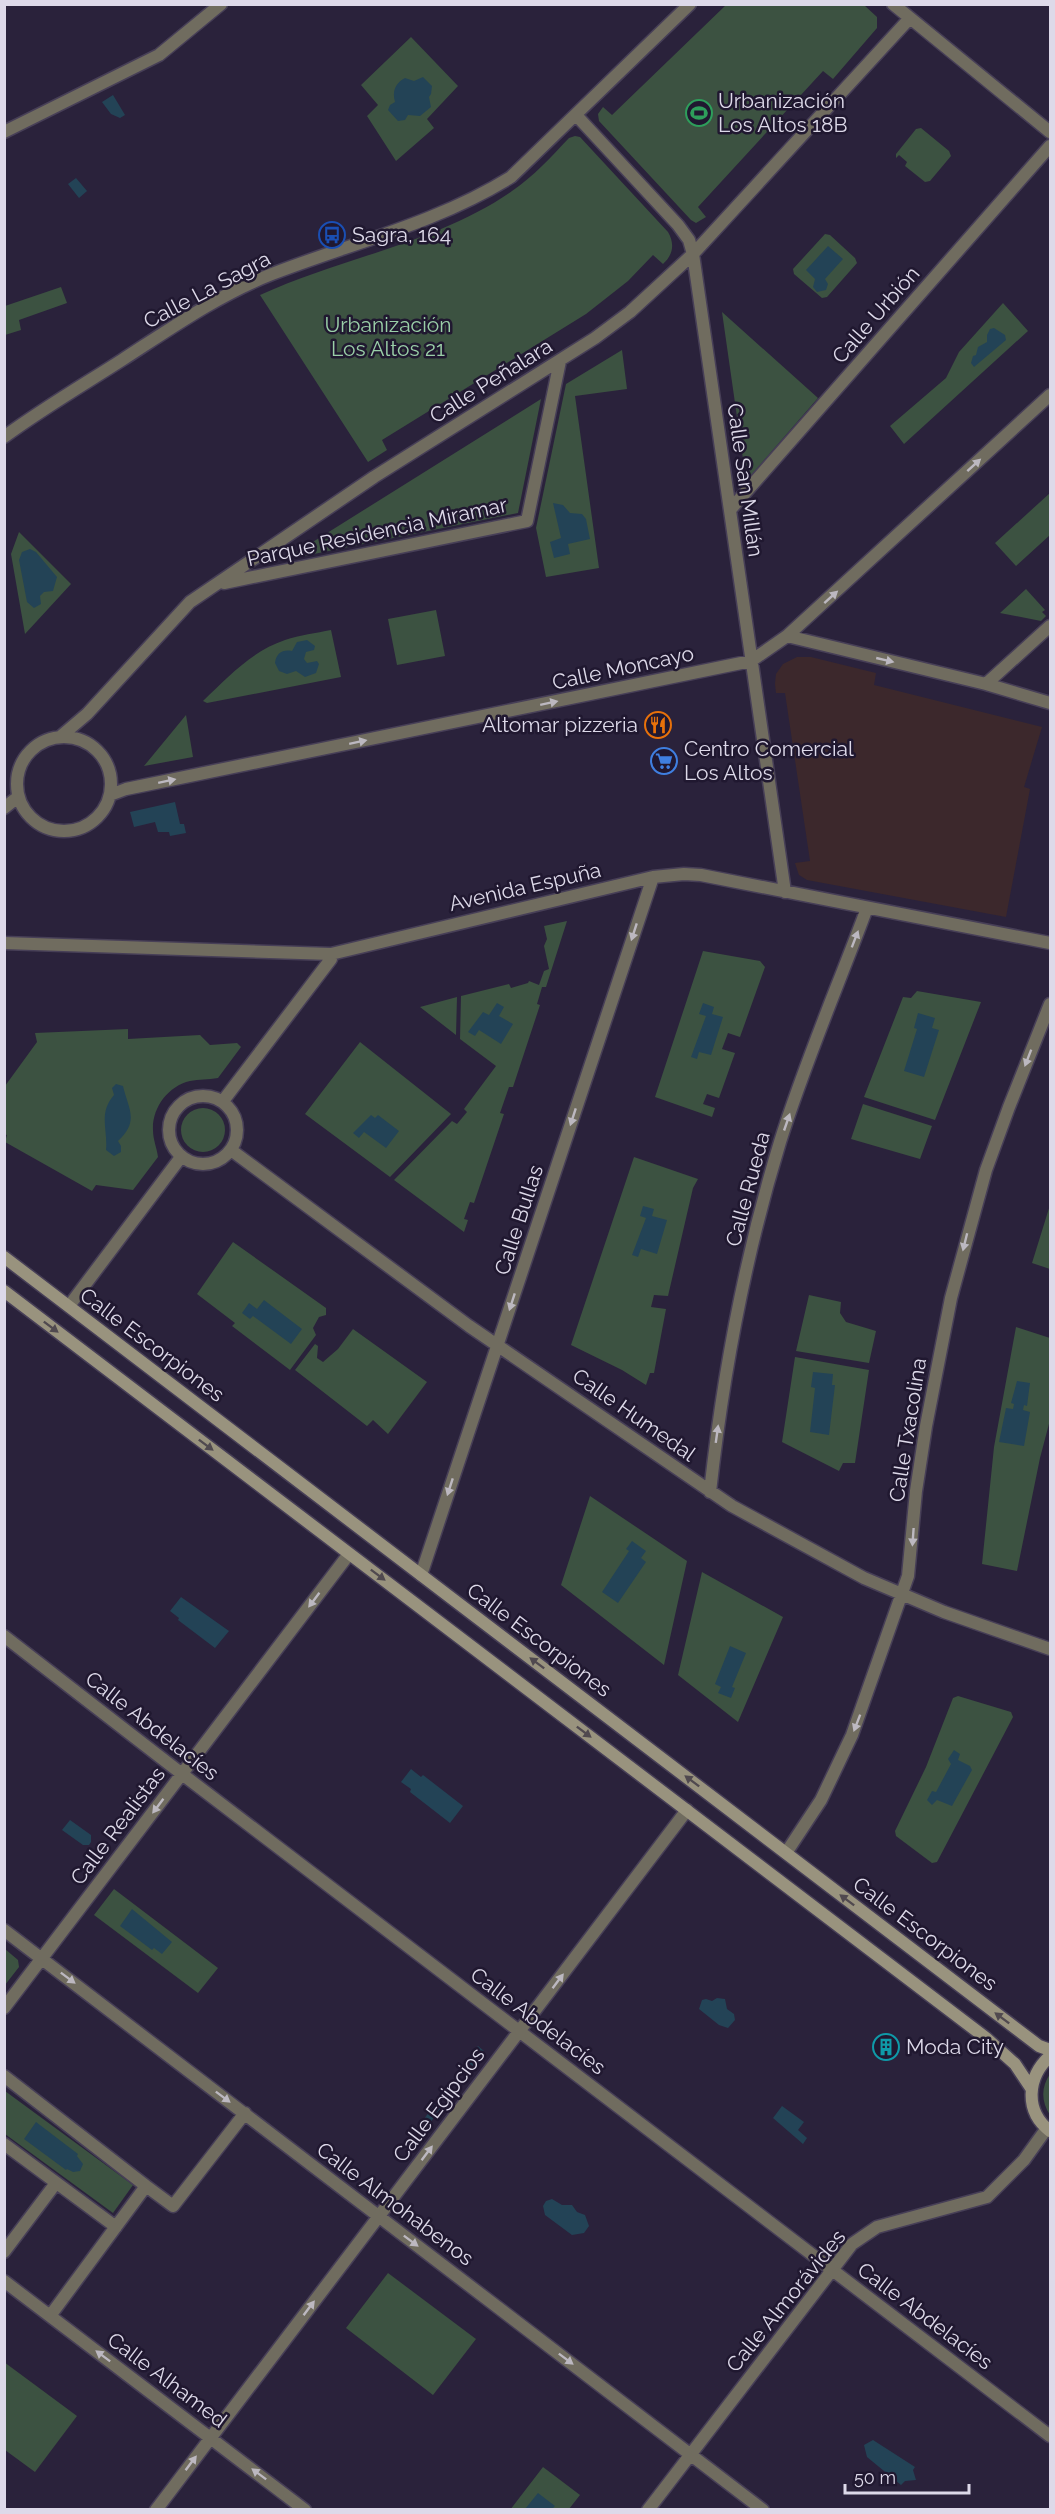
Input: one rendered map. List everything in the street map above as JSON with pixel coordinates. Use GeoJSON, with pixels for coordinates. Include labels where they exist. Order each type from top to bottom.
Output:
{"type":"FeatureCollection","features":[{"type":"Feature","properties":{"kind":"street"},"geometry":{"type":"LineString","coordinates":[[4,132],[159,56],[222,4]]}},
{"type":"Feature","properties":{"kind":"street","name":"Calle La Sagra"},"geometry":{"type":"LineString","coordinates":[[4,437],[165,333],[231,294],[270,275],[421,221],[486,192],[511,177],[690,4]]}},
{"type":"Feature","properties":{"kind":"street"},"geometry":{"type":"LineString","coordinates":[[893,4],[1050,132]]}},
{"type":"Feature","properties":{"kind":"street","name":"Calle Peñalara"},"geometry":{"type":"LineString","coordinates":[[60,737],[87,714],[177,613],[190,602],[374,477],[560,361],[630,312],[693,254],[910,18]]}},
{"type":"Feature","properties":{"kind":"street","name":"Calle San Millán"},"geometry":{"type":"LineString","coordinates":[[576,115],[678,225],[689,240],[693,254],[785,892]]}},
{"type":"Feature","properties":{"kind":"street","name":"Calle Urbión"},"geometry":{"type":"LineString","coordinates":[[730,510],[1050,146]]}},
{"type":"Feature","properties":{"kind":"street","name":"Parque Residencia Miramar"},"geometry":{"type":"LineString","coordinates":[[217,585],[527,521],[560,361]]}},
{"type":"Feature","properties":{"kind":"street","name":"Calle Moncayo"},"geometry":{"type":"LineString","coordinates":[[110,795],[126,789],[751,661],[788,636],[1050,395]]}},
{"type":"Feature","properties":{"kind":"street"},"geometry":{"type":"LineString","coordinates":[[986,684],[1050,626]]}},
{"type":"Feature","properties":{"kind":"street"},"geometry":{"type":"LineString","coordinates":[[788,636],[986,684],[1050,703]]}},
{"type":"Feature","properties":{"kind":"street"},"geometry":{"type":"LineString","coordinates":[[60,737],[80,741],[96,752],[109,771],[110,795],[96,820],[87,826],[65,831],[44,825],[22,806],[18,797],[17,776],[25,757],[40,743],[60,737]]}},
{"type":"Feature","properties":{"kind":"street"},"geometry":{"type":"LineString","coordinates":[[4,808],[18,797]]}},
{"type":"Feature","properties":{"kind":"street","name":"Avenida Espuña"},"geometry":{"type":"LineString","coordinates":[[4,943],[331,954],[652,876],[701,875],[1050,943]]}},
{"type":"Feature","properties":{"kind":"street","name":"Calle Bullas"},"geometry":{"type":"LineString","coordinates":[[421,1575],[652,876]]}},
{"type":"Feature","properties":{"kind":"street","name":"Calle Rueda"},"geometry":{"type":"LineString","coordinates":[[710,1492],[726,1373],[740,1297],[763,1200],[833,991],[867,908]]}},
{"type":"Feature","properties":{"kind":"street"},"geometry":{"type":"LineString","coordinates":[[223,1101],[331,959],[331,954]]}},
{"type":"Feature","properties":{"kind":"street","name":"Calle Txacolina"},"geometry":{"type":"LineString","coordinates":[[786,1853],[821,1800],[848,1744],[910,1568],[916,1491],[924,1437],[951,1298],[986,1170],[1050,1004]]}},
{"type":"Feature","properties":{"kind":"street"},"geometry":{"type":"LineString","coordinates":[[201,1095],[212,1096],[223,1101],[230,1108],[237,1124],[238,1133],[231,1150],[223,1158],[213,1163],[202,1164],[181,1156],[169,1137],[172,1114],[189,1098],[201,1095]]}},
{"type":"Feature","properties":{"kind":"street","name":"Calle Humedal"},"geometry":{"type":"LineString","coordinates":[[231,1150],[497,1345],[710,1492],[864,1578],[981,1626],[1050,1649]]}},
{"type":"Feature","properties":{"kind":"street"},"geometry":{"type":"LineString","coordinates":[[69,1306],[181,1156]]}},
{"type":"Feature","properties":{"kind":"street","name":"Calle Escorpiones"},"geometry":{"type":"LineString","coordinates":[[4,1257],[1039,2046],[1050,2050]]}},
{"type":"Feature","properties":{"kind":"street"},"geometry":{"type":"LineString","coordinates":[[4,1291],[999,2048],[1015,2064],[1031,2088]]}},
{"type":"Feature","properties":{"kind":"street","name":"Calle Realistas"},"geometry":{"type":"LineString","coordinates":[[4,2008],[350,1554]]}},
{"type":"Feature","properties":{"kind":"street","name":"Calle Abdelacíes"},"geometry":{"type":"LineString","coordinates":[[4,1636],[1050,2436]]}},
{"type":"Feature","properties":{"kind":"street","name":"Calle Egipcios"},"geometry":{"type":"LineString","coordinates":[[156,2510],[687,1810]]}},
{"type":"Feature","properties":{"kind":"street","name":"Calle Almohabenos"},"geometry":{"type":"LineString","coordinates":[[4,1930],[763,2510]]}},
{"type":"Feature","properties":{"kind":"street"},"geometry":{"type":"LineString","coordinates":[[1049,2129],[1033,2107],[1031,2088],[1038,2070],[1050,2056]]}},
{"type":"Feature","properties":{"kind":"street"},"geometry":{"type":"LineString","coordinates":[[4,2076],[173,2206],[244,2114]]}},
{"type":"Feature","properties":{"kind":"street","name":"Calle Almorávides"},"geometry":{"type":"LineString","coordinates":[[648,2510],[852,2244],[877,2227],[987,2197],[1024,2160],[1049,2129]]}},
{"type":"Feature","properties":{"kind":"street"},"geometry":{"type":"LineString","coordinates":[[4,2144],[116,2228]]}},
{"type":"Feature","properties":{"kind":"street"},"geometry":{"type":"LineString","coordinates":[[4,2252],[56,2183]]}},
{"type":"Feature","properties":{"kind":"street"},"geometry":{"type":"LineString","coordinates":[[50,2316],[146,2186]]}},
{"type":"Feature","properties":{"kind":"street","name":"Calle Alhamed"},"geometry":{"type":"LineString","coordinates":[[4,2281],[305,2510]]}},
{"type":"Feature","properties":{"kind":"shaded area"},"geometry":{"type":"Polygon","coordinates":[[[797,657],[811,657],[876,673],[874,685],[1042,727],[1024,787],[1030,789],[1006,917],[807,880],[799,875],[795,863],[810,861],[785,693],[776,693],[775,684],[776,674],[783,664],[797,657]]]}},
{"type":"Feature","properties":{"kind":"green space","name":"Urbanización Los Altos 18B"},"geometry":{"type":"Polygon","coordinates":[[[726,5],[864,5],[877,17],[877,28],[833,79],[823,71],[698,207],[706,217],[696,223],[599,121],[598,114],[603,107],[612,115],[726,5]]]}},
{"type":"Feature","properties":{"kind":"green space"},"geometry":{"type":"Polygon","coordinates":[[[411,37],[458,86],[427,119],[434,128],[396,161],[367,116],[378,105],[361,85],[411,37]]]}},
{"type":"Feature","properties":{"kind":"green space"},"geometry":{"type":"Polygon","coordinates":[[[921,128],[949,151],[951,156],[930,181],[925,182],[905,166],[907,162],[899,155],[896,158],[896,154],[916,129],[921,128]]]}},
{"type":"Feature","properties":{"kind":"green space","name":"Urbanización Los Altos 21"},"geometry":{"type":"Polygon","coordinates":[[[580,137],[668,232],[672,245],[669,257],[663,264],[653,255],[628,281],[586,314],[382,440],[387,450],[368,462],[260,295],[323,270],[422,237],[484,209],[520,185],[569,138],[580,137]]]}},
{"type":"Feature","properties":{"kind":"green space"},"geometry":{"type":"Polygon","coordinates":[[[825,234],[830,235],[855,258],[857,263],[827,297],[822,298],[794,274],[793,269],[825,234]]]}},
{"type":"Feature","properties":{"kind":"green space"},"geometry":{"type":"Polygon","coordinates":[[[61,287],[67,303],[19,320],[21,330],[5,335],[5,306],[61,287]]]}},
{"type":"Feature","properties":{"kind":"green space"},"geometry":{"type":"Polygon","coordinates":[[[1003,303],[1028,331],[904,444],[890,426],[946,378],[959,352],[1003,303]]]}},
{"type":"Feature","properties":{"kind":"green space"},"geometry":{"type":"Polygon","coordinates":[[[722,312],[818,398],[746,481],[746,480],[722,312]]]}},
{"type":"Feature","properties":{"kind":"green space"},"geometry":{"type":"Polygon","coordinates":[[[622,350],[627,389],[575,396],[599,568],[546,577],[536,528],[566,384],[622,350]]]}},
{"type":"Feature","properties":{"kind":"green space"},"geometry":{"type":"Polygon","coordinates":[[[541,399],[518,513],[284,560],[541,399]]]}},
{"type":"Feature","properties":{"kind":"green space"},"geometry":{"type":"Polygon","coordinates":[[[1050,493],[1050,535],[1016,566],[995,543],[1050,493]]]}},
{"type":"Feature","properties":{"kind":"green space"},"geometry":{"type":"Polygon","coordinates":[[[19,532],[71,584],[25,634],[11,554],[19,532]]]}},
{"type":"Feature","properties":{"kind":"green space"},"geometry":{"type":"Polygon","coordinates":[[[1026,589],[1045,610],[1042,612],[1046,616],[1041,621],[1000,613],[1026,589]]]}},
{"type":"Feature","properties":{"kind":"green space"},"geometry":{"type":"Polygon","coordinates":[[[436,610],[445,656],[397,665],[388,619],[436,610]]]}},
{"type":"Feature","properties":{"kind":"green space"},"geometry":{"type":"Polygon","coordinates":[[[331,630],[341,677],[207,703],[203,701],[241,666],[262,651],[291,638],[331,630]]]}},
{"type":"Feature","properties":{"kind":"green space"},"geometry":{"type":"Polygon","coordinates":[[[186,715],[193,757],[144,766],[186,715]]]}},
{"type":"Feature","properties":{"kind":"green space"},"geometry":{"type":"Polygon","coordinates":[[[567,921],[546,987],[542,987],[537,1004],[540,1005],[513,1087],[509,1087],[500,1113],[504,1114],[474,1203],[470,1202],[464,1219],[468,1220],[464,1232],[394,1180],[452,1121],[457,1124],[467,1112],[464,1109],[496,1066],[460,1039],[461,996],[509,984],[511,988],[529,981],[539,985],[544,971],[549,969],[544,946],[547,939],[544,926],[567,921]]]}},
{"type":"Feature","properties":{"kind":"green space"},"geometry":{"type":"Polygon","coordinates":[[[703,951],[760,961],[765,967],[740,1037],[728,1033],[722,1049],[735,1053],[719,1098],[707,1094],[703,1104],[715,1108],[712,1117],[655,1097],[703,951]]]}},
{"type":"Feature","properties":{"kind":"green space"},"geometry":{"type":"Polygon","coordinates":[[[917,991],[981,1002],[935,1120],[864,1097],[903,997],[911,998],[917,991]]]}},
{"type":"Feature","properties":{"kind":"green space"},"geometry":{"type":"Polygon","coordinates":[[[457,997],[456,1035],[420,1007],[457,997]]]}},
{"type":"Feature","properties":{"kind":"green space"},"geometry":{"type":"Polygon","coordinates":[[[128,1029],[128,1039],[200,1035],[210,1045],[237,1043],[241,1047],[218,1078],[193,1080],[182,1084],[163,1099],[153,1122],[158,1157],[133,1190],[96,1185],[92,1191],[5,1142],[7,1135],[4,1134],[5,1086],[37,1042],[35,1033],[128,1029]]]}},
{"type":"Feature","properties":{"kind":"green space"},"geometry":{"type":"Polygon","coordinates":[[[360,1042],[451,1114],[390,1177],[305,1114],[360,1042]]]}},
{"type":"Feature","properties":{"kind":"green space"},"geometry":{"type":"Polygon","coordinates":[[[863,1104],[932,1126],[920,1159],[851,1139],[863,1104]]]}},
{"type":"Feature","properties":{"kind":"green space"},"geometry":{"type":"Polygon","coordinates":[[[203,1108],[218,1115],[225,1130],[218,1145],[203,1152],[188,1145],[181,1130],[188,1115],[203,1108]]]}},
{"type":"Feature","properties":{"kind":"green space"},"geometry":{"type":"Polygon","coordinates":[[[634,1157],[698,1179],[693,1188],[668,1296],[654,1295],[651,1307],[666,1309],[654,1373],[650,1373],[646,1385],[622,1370],[571,1345],[634,1157]]]}},
{"type":"Feature","properties":{"kind":"green space"},"geometry":{"type":"Polygon","coordinates":[[[1050,1205],[1050,1269],[1032,1263],[1050,1205]]]}},
{"type":"Feature","properties":{"kind":"green space"},"geometry":{"type":"Polygon","coordinates":[[[233,1242],[326,1308],[326,1315],[319,1317],[313,1328],[316,1335],[290,1370],[232,1326],[235,1323],[197,1294],[233,1242]]]}},
{"type":"Feature","properties":{"kind":"green space"},"geometry":{"type":"Polygon","coordinates":[[[809,1295],[841,1302],[840,1313],[846,1322],[876,1331],[869,1363],[796,1351],[809,1295]]]}},
{"type":"Feature","properties":{"kind":"green space"},"geometry":{"type":"Polygon","coordinates":[[[1016,1327],[1050,1338],[1050,1420],[1017,1571],[982,1564],[994,1447],[1016,1327]]]}},
{"type":"Feature","properties":{"kind":"green space"},"geometry":{"type":"Polygon","coordinates":[[[353,1329],[427,1382],[388,1434],[373,1420],[367,1426],[295,1370],[315,1344],[318,1346],[317,1358],[323,1362],[338,1349],[353,1329]]]}},
{"type":"Feature","properties":{"kind":"green space"},"geometry":{"type":"Polygon","coordinates":[[[795,1357],[869,1370],[855,1463],[843,1463],[839,1471],[782,1442],[795,1357]]]}},
{"type":"Feature","properties":{"kind":"green space"},"geometry":{"type":"Polygon","coordinates":[[[590,1496],[687,1561],[664,1665],[561,1585],[590,1496]]]}},
{"type":"Feature","properties":{"kind":"green space"},"geometry":{"type":"Polygon","coordinates":[[[702,1572],[783,1617],[738,1722],[678,1675],[702,1572]]]}},
{"type":"Feature","properties":{"kind":"green space"},"geometry":{"type":"Polygon","coordinates":[[[958,1696],[1011,1712],[1013,1717],[937,1862],[932,1863],[896,1836],[895,1831],[926,1767],[953,1698],[958,1696]]]}},
{"type":"Feature","properties":{"kind":"green space"},"geometry":{"type":"Polygon","coordinates":[[[114,1889],[218,1968],[198,1993],[94,1915],[114,1889]]]}},
{"type":"Feature","properties":{"kind":"green space"},"geometry":{"type":"Polygon","coordinates":[[[5,1949],[18,1960],[19,1967],[5,1985],[5,1949]]]}},
{"type":"Feature","properties":{"kind":"green space"},"geometry":{"type":"Polygon","coordinates":[[[1050,2074],[1050,2115],[1043,2094],[1050,2074]]]}},
{"type":"Feature","properties":{"kind":"green space"},"geometry":{"type":"Polygon","coordinates":[[[5,2091],[133,2185],[113,2213],[5,2134],[5,2091]]]}},
{"type":"Feature","properties":{"kind":"green space"},"geometry":{"type":"Polygon","coordinates":[[[388,2273],[476,2339],[433,2395],[346,2328],[388,2273]]]}},
{"type":"Feature","properties":{"kind":"green space"},"geometry":{"type":"Polygon","coordinates":[[[4,2362],[77,2416],[35,2472],[5,2450],[4,2362]]]}},
{"type":"Feature","properties":{"kind":"green space"},"geometry":{"type":"Polygon","coordinates":[[[543,2467],[580,2495],[569,2509],[510,2510],[543,2467]]]}},
{"type":"Feature","properties":{"kind":"water"},"geometry":{"type":"Polygon","coordinates":[[[423,77],[432,86],[429,97],[431,107],[420,116],[408,115],[405,120],[398,121],[388,110],[395,102],[394,91],[397,85],[405,78],[414,81],[423,77]]]}},
{"type":"Feature","properties":{"kind":"water"},"geometry":{"type":"Polygon","coordinates":[[[113,95],[125,115],[120,118],[111,114],[102,102],[113,95]]]}},
{"type":"Feature","properties":{"kind":"water"},"geometry":{"type":"Polygon","coordinates":[[[76,178],[87,191],[79,198],[68,184],[76,178]]]}},
{"type":"Feature","properties":{"kind":"water"},"geometry":{"type":"Polygon","coordinates":[[[828,246],[843,259],[825,279],[828,284],[826,290],[817,292],[813,287],[815,279],[806,270],[828,246]]]}},
{"type":"Feature","properties":{"kind":"water"},"geometry":{"type":"Polygon","coordinates":[[[994,328],[1005,335],[1006,340],[974,367],[971,363],[973,356],[976,355],[978,347],[987,342],[990,329],[994,328]]]}},
{"type":"Feature","properties":{"kind":"water"},"geometry":{"type":"Polygon","coordinates":[[[553,503],[563,505],[570,513],[582,514],[586,519],[590,539],[568,544],[570,554],[554,558],[550,542],[561,538],[553,503]]]}},
{"type":"Feature","properties":{"kind":"water"},"geometry":{"type":"Polygon","coordinates":[[[30,549],[36,552],[57,577],[53,591],[44,592],[40,596],[41,604],[34,608],[27,602],[19,560],[22,552],[30,549]]]}},
{"type":"Feature","properties":{"kind":"water"},"geometry":{"type":"Polygon","coordinates":[[[307,640],[315,646],[314,650],[306,652],[304,659],[307,663],[317,661],[319,664],[316,673],[305,677],[296,671],[287,674],[279,671],[275,663],[278,654],[283,651],[292,651],[297,642],[307,640]]]}},
{"type":"Feature","properties":{"kind":"water"},"geometry":{"type":"Polygon","coordinates":[[[175,802],[180,824],[184,824],[186,833],[170,836],[169,832],[158,832],[155,822],[134,827],[130,812],[175,802]]]}},
{"type":"Feature","properties":{"kind":"water"},"geometry":{"type":"Polygon","coordinates":[[[497,1003],[504,1007],[499,1016],[513,1024],[501,1044],[479,1030],[475,1036],[468,1032],[483,1012],[489,1015],[497,1003]]]}},
{"type":"Feature","properties":{"kind":"water"},"geometry":{"type":"Polygon","coordinates":[[[703,1003],[714,1007],[712,1014],[723,1017],[711,1055],[699,1052],[697,1059],[691,1057],[706,1016],[699,1014],[703,1003]]]}},
{"type":"Feature","properties":{"kind":"water"},"geometry":{"type":"Polygon","coordinates":[[[918,1013],[935,1018],[932,1028],[939,1030],[924,1077],[904,1071],[917,1029],[914,1028],[918,1013]]]}},
{"type":"Feature","properties":{"kind":"water"},"geometry":{"type":"Polygon","coordinates":[[[116,1084],[123,1086],[131,1121],[125,1134],[118,1141],[121,1152],[114,1156],[106,1150],[105,1115],[106,1108],[114,1095],[112,1088],[116,1084]]]}},
{"type":"Feature","properties":{"kind":"water"},"geometry":{"type":"Polygon","coordinates":[[[371,1115],[375,1118],[378,1115],[399,1131],[386,1148],[364,1132],[359,1138],[353,1133],[371,1115]]]}},
{"type":"Feature","properties":{"kind":"water"},"geometry":{"type":"Polygon","coordinates":[[[643,1206],[654,1209],[652,1216],[667,1220],[657,1254],[641,1249],[638,1257],[632,1255],[646,1218],[640,1216],[643,1206]]]}},
{"type":"Feature","properties":{"kind":"water"},"geometry":{"type":"Polygon","coordinates":[[[264,1300],[302,1329],[291,1344],[253,1316],[250,1319],[242,1313],[249,1303],[257,1309],[264,1300]]]}},
{"type":"Feature","properties":{"kind":"water"},"geometry":{"type":"Polygon","coordinates":[[[813,1372],[833,1374],[832,1385],[835,1385],[829,1435],[810,1432],[815,1388],[811,1387],[813,1372]]]}},
{"type":"Feature","properties":{"kind":"water"},"geometry":{"type":"Polygon","coordinates":[[[1017,1381],[1030,1383],[1027,1406],[1024,1405],[1023,1410],[1030,1412],[1024,1446],[999,1442],[1006,1408],[1013,1409],[1014,1404],[1011,1403],[1017,1381]]]}},
{"type":"Feature","properties":{"kind":"water"},"geometry":{"type":"Polygon","coordinates":[[[632,1541],[646,1551],[641,1558],[646,1562],[618,1603],[602,1592],[629,1551],[626,1549],[632,1541]]]}},
{"type":"Feature","properties":{"kind":"water"},"geometry":{"type":"Polygon","coordinates":[[[181,1597],[229,1631],[215,1648],[178,1620],[179,1618],[170,1611],[181,1597]]]}},
{"type":"Feature","properties":{"kind":"water"},"geometry":{"type":"Polygon","coordinates":[[[730,1646],[746,1653],[732,1687],[735,1688],[731,1698],[718,1693],[721,1687],[715,1684],[730,1646]]]}},
{"type":"Feature","properties":{"kind":"water"},"geometry":{"type":"Polygon","coordinates":[[[954,1750],[960,1754],[958,1760],[970,1766],[972,1770],[952,1806],[937,1800],[932,1805],[927,1800],[932,1791],[936,1792],[951,1764],[948,1759],[954,1750]]]}},
{"type":"Feature","properties":{"kind":"water"},"geometry":{"type":"Polygon","coordinates":[[[411,1769],[421,1777],[423,1775],[463,1806],[450,1823],[410,1792],[411,1789],[401,1782],[411,1769]]]}},
{"type":"Feature","properties":{"kind":"water"},"geometry":{"type":"Polygon","coordinates":[[[70,1820],[91,1835],[89,1845],[83,1845],[62,1830],[70,1820]]]}},
{"type":"Feature","properties":{"kind":"water"},"geometry":{"type":"Polygon","coordinates":[[[132,1909],[172,1942],[162,1954],[154,1948],[152,1950],[120,1926],[132,1909]]]}},
{"type":"Feature","properties":{"kind":"water"},"geometry":{"type":"Polygon","coordinates":[[[717,1998],[725,1999],[727,2009],[734,2014],[735,2020],[728,2028],[719,2025],[699,2009],[702,2000],[712,2001],[717,1998]]]}},
{"type":"Feature","properties":{"kind":"water"},"geometry":{"type":"Polygon","coordinates":[[[478,2046],[484,2051],[473,2066],[467,2062],[478,2046]]]}},
{"type":"Feature","properties":{"kind":"water"},"geometry":{"type":"Polygon","coordinates":[[[435,2104],[441,2108],[430,2123],[424,2119],[435,2104]]]}},
{"type":"Feature","properties":{"kind":"water"},"geometry":{"type":"Polygon","coordinates":[[[782,2106],[804,2122],[798,2130],[807,2138],[803,2144],[773,2118],[782,2106]]]}},
{"type":"Feature","properties":{"kind":"water"},"geometry":{"type":"Polygon","coordinates":[[[36,2122],[78,2154],[83,2164],[80,2171],[66,2170],[24,2139],[36,2122]]]}},
{"type":"Feature","properties":{"kind":"water"},"geometry":{"type":"Polygon","coordinates":[[[552,2199],[562,2205],[572,2205],[577,2212],[585,2215],[589,2226],[584,2233],[572,2235],[545,2215],[543,2206],[546,2201],[552,2199]]]}},
{"type":"Feature","properties":{"kind":"water"},"geometry":{"type":"Polygon","coordinates":[[[873,2440],[915,2467],[913,2470],[916,2480],[905,2481],[901,2485],[867,2457],[864,2445],[873,2440]]]}},
{"type":"Feature","properties":{"kind":"water"},"geometry":{"type":"Polygon","coordinates":[[[538,2493],[555,2506],[552,2509],[525,2509],[538,2493]]]}},
{"type":"Feature","properties":{"kind":"place","name":"Urbanización Los Altos 18B"},"geometry":{"type":"Point","coordinates":[699,113]}},
{"type":"Feature","properties":{"kind":"place","name":"Sagra, 164"},"geometry":{"type":"Point","coordinates":[332,235]}},
{"type":"Feature","properties":{"kind":"place","name":"Altomar pizzeria"},"geometry":{"type":"Point","coordinates":[658,725]}},
{"type":"Feature","properties":{"kind":"place","name":"Centro Comercial Los Altos"},"geometry":{"type":"Point","coordinates":[664,761]}},
{"type":"Feature","properties":{"kind":"place","name":"Moda City"},"geometry":{"type":"Point","coordinates":[886,2047]}}]}
